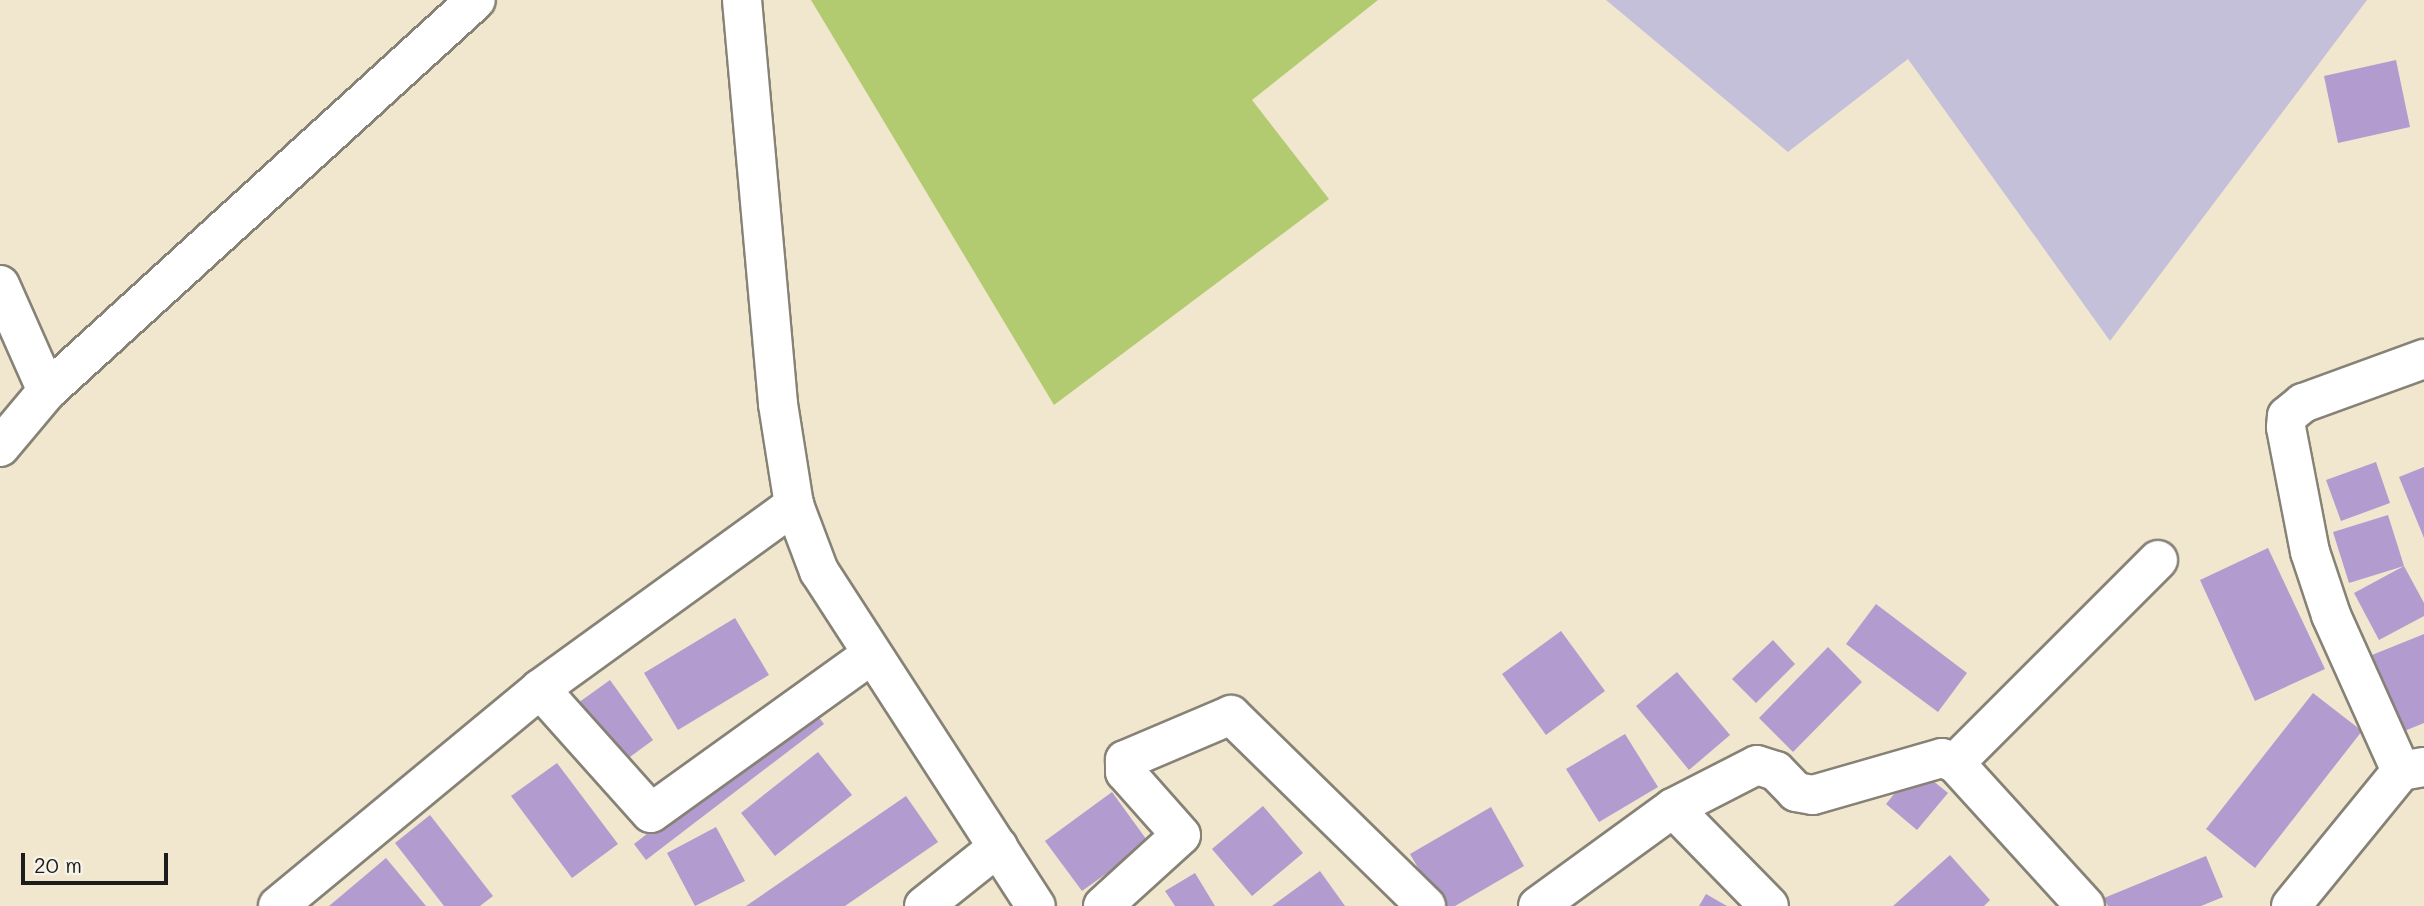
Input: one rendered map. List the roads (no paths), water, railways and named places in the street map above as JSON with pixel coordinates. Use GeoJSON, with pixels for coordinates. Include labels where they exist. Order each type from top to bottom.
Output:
{"type":"FeatureCollection","features":[{"type":"Feature","properties":{"kind":"street"},"geometry":{"type":"LineString","coordinates":[[0,447],[47,391],[476,0]]}},
{"type":"Feature","properties":{"kind":"street"},"geometry":{"type":"LineString","coordinates":[[742,0],[778,404],[794,505],[819,571],[1036,906]]}},
{"type":"Feature","properties":{"kind":"street"},"geometry":{"type":"LineString","coordinates":[[0,285],[47,391]]}},
{"type":"Feature","properties":{"kind":"street"},"geometry":{"type":"LineString","coordinates":[[2291,906],[2412,769],[2331,615],[2310,552],[2286,427],[2287,416],[2303,403],[2424,359]]}},
{"type":"Feature","properties":{"kind":"street"},"geometry":{"type":"LineString","coordinates":[[278,906],[540,689],[794,505]]}},
{"type":"Feature","properties":{"kind":"street"},"geometry":{"type":"LineString","coordinates":[[1955,763],[2158,560]]}},
{"type":"Feature","properties":{"kind":"street"},"geometry":{"type":"LineString","coordinates":[[540,689],[650,813],[872,654]]}},
{"type":"Feature","properties":{"kind":"street"},"geometry":{"type":"LineString","coordinates":[[1103,906],[1181,835],[1125,772],[1125,760],[1231,715],[1426,906]]}},
{"type":"Feature","properties":{"kind":"street"},"geometry":{"type":"LineString","coordinates":[[1538,906],[1673,808],[1757,765],[1776,771],[1796,792],[1813,795],[1942,758],[1955,763],[2085,906]]}},
{"type":"Feature","properties":{"kind":"street"},"geometry":{"type":"LineString","coordinates":[[1673,808],[1769,906]]}},
{"type":"Feature","properties":{"kind":"street"},"geometry":{"type":"LineString","coordinates":[[924,906],[998,846]]}}]}
